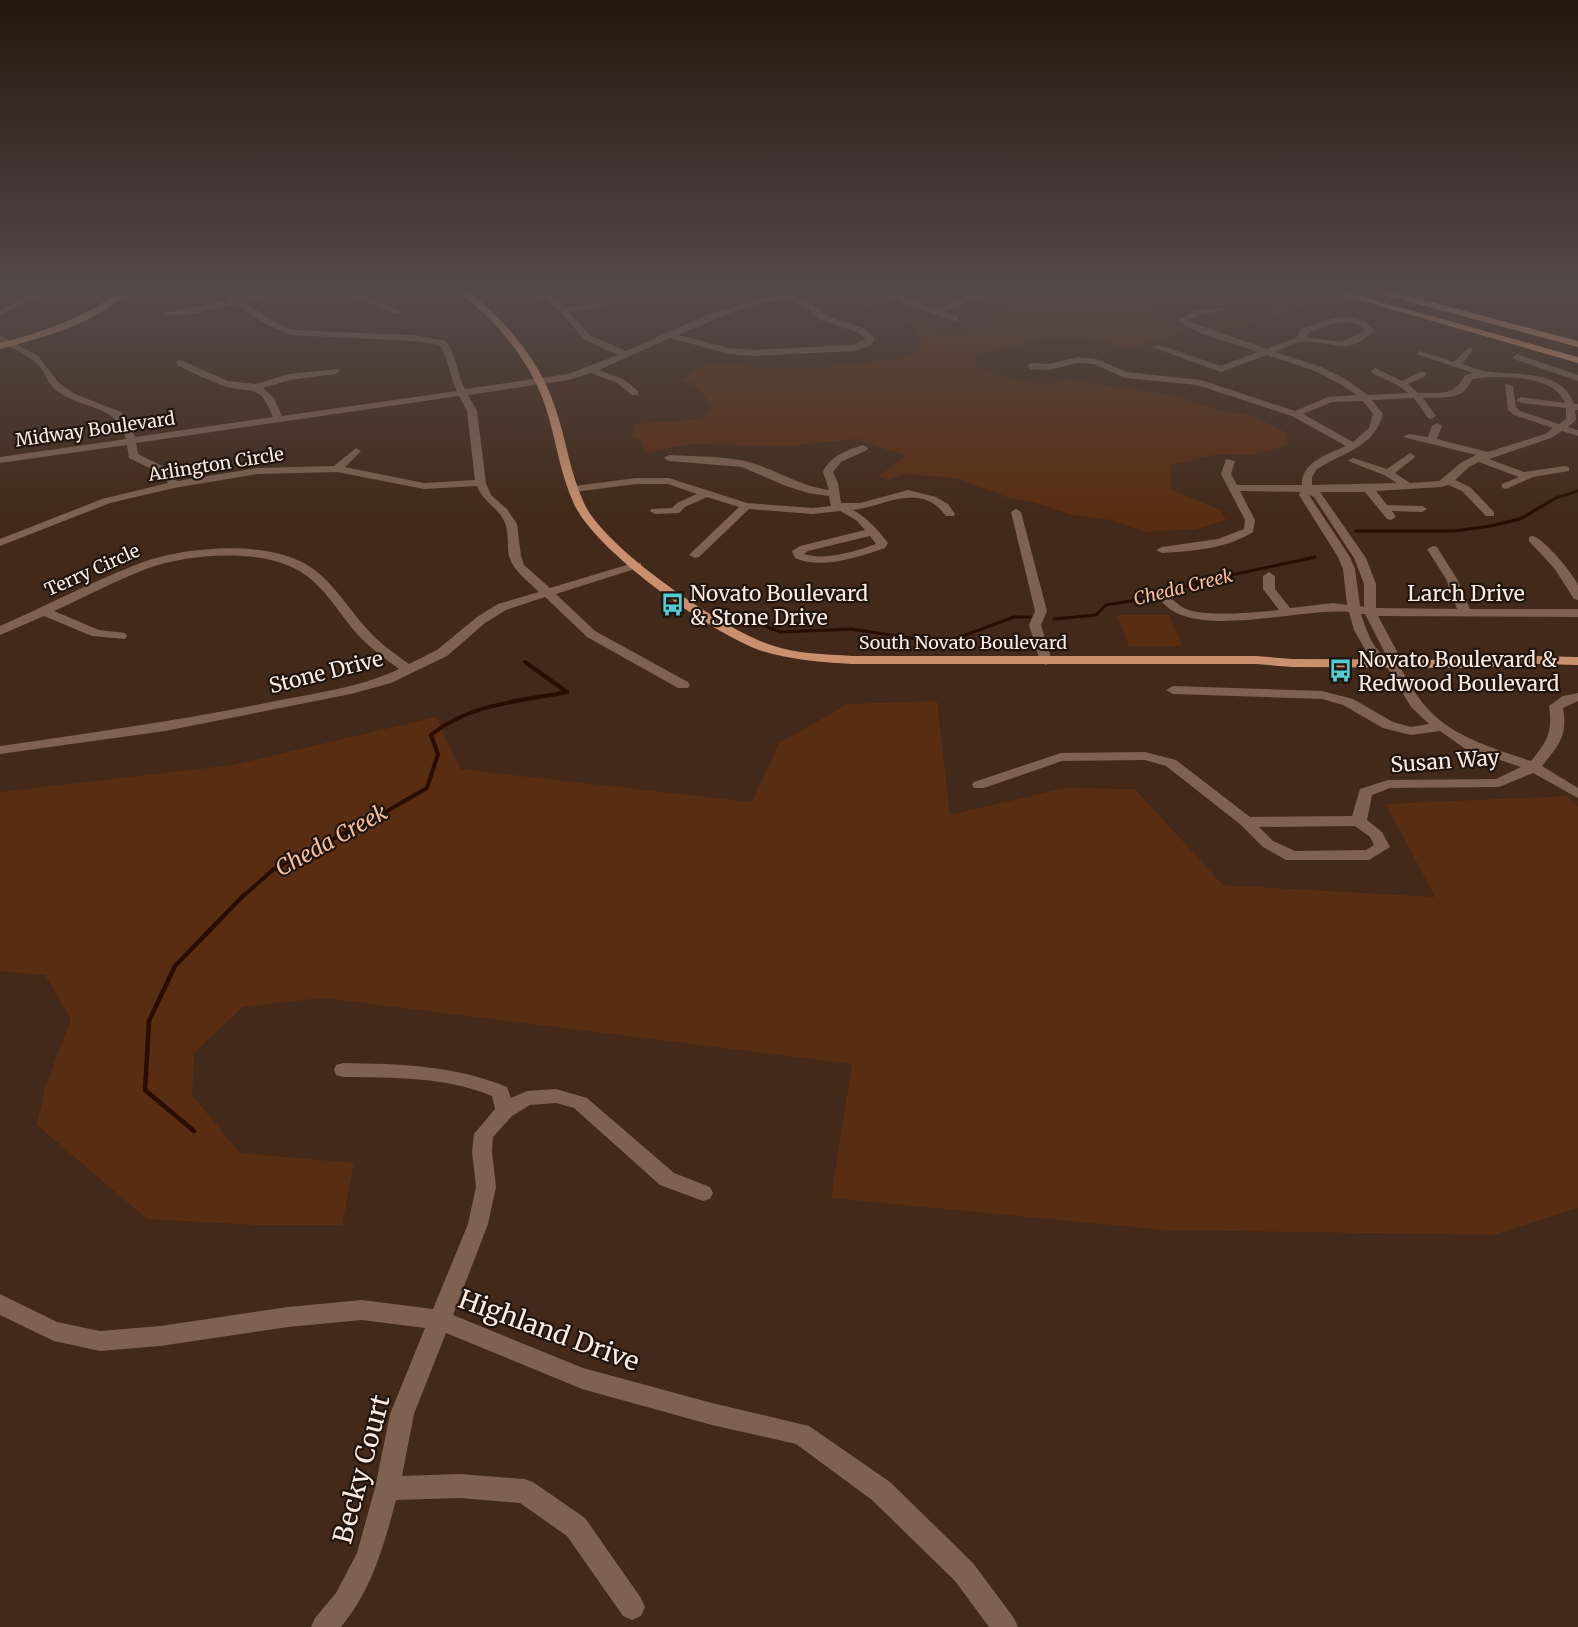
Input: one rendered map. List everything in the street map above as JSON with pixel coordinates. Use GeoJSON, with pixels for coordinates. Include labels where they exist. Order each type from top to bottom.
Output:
{"type":"FeatureCollection","features":[{"type":"Feature","properties":{"kind":"main road","name":"South Novato Boulevard"},"geometry":{"type":"LineString","coordinates":[[529,366],[540,381],[549,404],[574,489],[585,514],[598,531],[637,565],[710,619],[734,634],[765,647],[794,654],[852,660],[1256,660],[1292,663],[1393,660],[1488,664],[1502,661],[1578,661]]}},
{"type":"Feature","properties":{"kind":"main road","name":"South Novato Boulevard"},"geometry":{"type":"LineString","coordinates":[[1256,660],[1288,656],[1376,657]]}},
{"type":"Feature","properties":{"kind":"street"},"geometry":{"type":"LineString","coordinates":[[43,366],[56,386],[66,393],[109,408],[118,414],[127,423],[133,456],[166,472],[174,485]]}},
{"type":"Feature","properties":{"kind":"street"},"geometry":{"type":"LineString","coordinates":[[186,366],[226,384],[256,387],[289,377],[336,371]]}},
{"type":"Feature","properties":{"kind":"street"},"geometry":{"type":"LineString","coordinates":[[452,366],[453,375],[472,411],[481,483],[486,496],[503,511],[511,524],[515,556],[519,566],[591,634],[683,685]]}},
{"type":"Feature","properties":{"kind":"street","name":"Midway Boulevard"},"geometry":{"type":"LineString","coordinates":[[0,460],[540,381],[568,376],[599,366]]}},
{"type":"Feature","properties":{"kind":"street"},"geometry":{"type":"LineString","coordinates":[[1031,366],[1053,366]]}},
{"type":"Feature","properties":{"kind":"street"},"geometry":{"type":"LineString","coordinates":[[1105,366],[1125,375],[1198,382],[1294,414],[1353,446]]}},
{"type":"Feature","properties":{"kind":"street"},"geometry":{"type":"LineString","coordinates":[[1212,366],[1221,369],[1229,366]]}},
{"type":"Feature","properties":{"kind":"street"},"geometry":{"type":"LineString","coordinates":[[1308,366],[1347,383],[1367,397],[1378,414],[1378,422],[1365,439],[1314,466],[1304,479],[1307,489],[1304,495],[1344,557],[1349,569],[1354,610],[1360,630],[1376,657],[1393,660]]}},
{"type":"Feature","properties":{"kind":"street"},"geometry":{"type":"LineString","coordinates":[[1233,488],[1307,489],[1442,484],[1449,481],[1462,465],[1483,456],[1548,436],[1571,420],[1574,406],[1567,394],[1560,389],[1542,382],[1509,375],[1482,373],[1462,366]]}},
{"type":"Feature","properties":{"kind":"street"},"geometry":{"type":"LineString","coordinates":[[1542,366],[1578,378]]}},
{"type":"Feature","properties":{"kind":"street"},"geometry":{"type":"LineString","coordinates":[[591,370],[611,376],[635,393]]}},
{"type":"Feature","properties":{"kind":"street"},"geometry":{"type":"LineString","coordinates":[[1376,371],[1402,384],[1418,397],[1434,421],[1432,441]]}},
{"type":"Feature","properties":{"kind":"street"},"geometry":{"type":"LineString","coordinates":[[1294,414],[1331,399],[1455,394],[1465,387],[1468,377],[1482,373]]}},
{"type":"Feature","properties":{"kind":"street"},"geometry":{"type":"LineString","coordinates":[[1402,384],[1423,374]]}},
{"type":"Feature","properties":{"kind":"street"},"geometry":{"type":"LineString","coordinates":[[1542,382],[1565,374]]}},
{"type":"Feature","properties":{"kind":"street"},"geometry":{"type":"LineString","coordinates":[[1508,386],[1511,408],[1517,413],[1560,429],[1578,433]]}},
{"type":"Feature","properties":{"kind":"street"},"geometry":{"type":"LineString","coordinates":[[256,387],[271,400],[278,418]]}},
{"type":"Feature","properties":{"kind":"street"},"geometry":{"type":"LineString","coordinates":[[1521,400],[1574,406]]}},
{"type":"Feature","properties":{"kind":"street"},"geometry":{"type":"LineString","coordinates":[[1408,437],[1432,441],[1483,456],[1528,477],[1506,486]]}},
{"type":"Feature","properties":{"kind":"street"},"geometry":{"type":"LineString","coordinates":[[863,448],[841,457],[831,464],[828,472],[836,504],[860,518],[873,532],[882,543],[881,546],[818,560],[802,559],[799,556],[798,551],[804,548],[873,532]]}},
{"type":"Feature","properties":{"kind":"street"},"geometry":{"type":"LineString","coordinates":[[337,469],[356,451]]}},
{"type":"Feature","properties":{"kind":"street"},"geometry":{"type":"LineString","coordinates":[[1388,473],[1410,456]]}},
{"type":"Feature","properties":{"kind":"street"},"geometry":{"type":"LineString","coordinates":[[669,458],[742,464],[755,467],[808,490],[835,494]]}},
{"type":"Feature","properties":{"kind":"street"},"geometry":{"type":"LineString","coordinates":[[1162,550],[1227,540],[1249,530],[1250,520],[1226,474],[1230,461]]}},
{"type":"Feature","properties":{"kind":"street"},"geometry":{"type":"LineString","coordinates":[[1353,461],[1388,473],[1408,486]]}},
{"type":"Feature","properties":{"kind":"street","name":"Arlington Circle"},"geometry":{"type":"LineString","coordinates":[[0,543],[106,501],[174,485],[279,469],[337,469],[424,486],[481,483]]}},
{"type":"Feature","properties":{"kind":"street"},"geometry":{"type":"LineString","coordinates":[[1523,475],[1564,469]]}},
{"type":"Feature","properties":{"kind":"street"},"geometry":{"type":"LineString","coordinates":[[574,489],[654,480],[685,485],[746,506],[813,511],[860,506],[908,493],[932,499],[944,506],[950,514]]}},
{"type":"Feature","properties":{"kind":"street"},"geometry":{"type":"LineString","coordinates":[[1449,481],[1466,489],[1490,514]]}},
{"type":"Feature","properties":{"kind":"street"},"geometry":{"type":"LineString","coordinates":[[1367,487],[1387,513],[1422,508]]}},
{"type":"Feature","properties":{"kind":"street"},"geometry":{"type":"LineString","coordinates":[[1307,489],[1318,495],[1360,558],[1370,584],[1370,612],[1416,704],[1441,727],[1469,745],[1534,767],[1578,794]]}},
{"type":"Feature","properties":{"kind":"street"},"geometry":{"type":"LineString","coordinates":[[655,511],[675,510],[707,493]]}},
{"type":"Feature","properties":{"kind":"street"},"geometry":{"type":"LineString","coordinates":[[695,555],[746,506]]}},
{"type":"Feature","properties":{"kind":"street"},"geometry":{"type":"LineString","coordinates":[[1016,512],[1041,611],[1035,625],[1046,661]]}},
{"type":"Feature","properties":{"kind":"street"},"geometry":{"type":"LineString","coordinates":[[1533,539],[1548,553],[1578,596]]}},
{"type":"Feature","properties":{"kind":"street"},"geometry":{"type":"LineString","coordinates":[[1433,549],[1446,566],[1456,586],[1464,611]]}},
{"type":"Feature","properties":{"kind":"street","name":"Terry Circle"},"geometry":{"type":"LineString","coordinates":[[0,631],[128,572],[161,561],[214,553],[256,554],[301,567],[315,576],[370,641],[409,670]]}},
{"type":"Feature","properties":{"kind":"street","name":"Stone Drive"},"geometry":{"type":"LineString","coordinates":[[0,750],[177,725],[351,690],[409,670],[442,653],[480,620],[501,607],[637,565]]}},
{"type":"Feature","properties":{"kind":"street"},"geometry":{"type":"LineString","coordinates":[[1269,576],[1269,589],[1286,611]]}},
{"type":"Feature","properties":{"kind":"street","name":"Larch Drive"},"geometry":{"type":"LineString","coordinates":[[1168,602],[1191,616],[1247,617],[1333,607],[1370,612],[1578,613]]}},
{"type":"Feature","properties":{"kind":"street"},"geometry":{"type":"LineString","coordinates":[[44,611],[96,633],[121,636]]}},
{"type":"Feature","properties":{"kind":"street"},"geometry":{"type":"LineString","coordinates":[[1173,690],[1322,695],[1348,702],[1388,725],[1411,731],[1441,727]]}},
{"type":"Feature","properties":{"kind":"street","name":"Susan Way"},"geometry":{"type":"LineString","coordinates":[[1359,821],[1365,792],[1388,784],[1499,783],[1534,767],[1555,741],[1558,719],[1556,706],[1568,699],[1578,698]]}},
{"type":"Feature","properties":{"kind":"street"},"geometry":{"type":"LineString","coordinates":[[979,785],[1061,757],[1145,756],[1171,763],[1246,822],[1277,851],[1292,856],[1369,855],[1382,847],[1377,835],[1359,821],[1246,822]]}},
{"type":"Feature","properties":{"kind":"street"},"geometry":{"type":"LineString","coordinates":[[343,1070],[433,1074],[477,1081],[500,1092],[506,1111]]}},
{"type":"Feature","properties":{"kind":"street","name":"Becky Court"},"geometry":{"type":"LineString","coordinates":[[324,1627],[345,1602],[368,1557],[387,1488],[402,1414],[478,1224],[486,1187],[482,1152],[484,1134],[506,1111],[527,1098],[556,1096],[580,1103],[667,1179],[703,1193]]}},
{"type":"Feature","properties":{"kind":"street","name":"Highland Drive"},"geometry":{"type":"LineString","coordinates":[[0,1304],[54,1331],[100,1341],[160,1336],[288,1317],[362,1310],[440,1320],[582,1378],[712,1414],[801,1434],[881,1491],[964,1572],[1005,1627]]}},
{"type":"Feature","properties":{"kind":"street"},"geometry":{"type":"LineString","coordinates":[[387,1488],[460,1486],[524,1491],[576,1527],[632,1607]]}},
{"type":"Feature","properties":{"kind":"shaded area"},"geometry":{"type":"Polygon","coordinates":[[[702,366],[980,366],[994,374],[1015,381],[1045,384],[1068,380],[1178,396],[1216,410],[1254,416],[1285,432],[1288,445],[1251,455],[1219,454],[1171,465],[1170,489],[1220,510],[1226,520],[1196,529],[1145,532],[1111,520],[1072,515],[1033,502],[1010,498],[956,478],[905,474],[887,480],[879,476],[906,456],[856,439],[786,446],[689,444],[645,453],[641,440],[631,437],[636,424],[704,419],[711,410],[706,399],[701,391],[682,380],[702,366]]]}},
{"type":"Feature","properties":{"kind":"shaded area"},"geometry":{"type":"Polygon","coordinates":[[[1117,615],[1169,615],[1182,646],[1129,646],[1117,615]]]}},
{"type":"Feature","properties":{"kind":"shaded area"},"geometry":{"type":"Polygon","coordinates":[[[937,701],[950,815],[1065,788],[1135,789],[1223,885],[1435,897],[1386,804],[1567,796],[1578,807],[1578,1208],[1493,1235],[1165,1230],[831,1198],[852,1064],[323,998],[243,1007],[194,1053],[192,1095],[240,1153],[354,1163],[342,1225],[258,1225],[147,1219],[37,1125],[45,1088],[71,1019],[45,975],[0,971],[0,792],[233,765],[436,717],[460,769],[752,802],[779,743],[848,704],[937,701]]]}},
{"type":"Feature","properties":{"kind":"waterway","name":"Cheda Creek"},"geometry":{"type":"LineString","coordinates":[[1356,531],[1454,531],[1491,526],[1520,519],[1556,498],[1578,491]]}},
{"type":"Feature","properties":{"kind":"waterway","name":"Cheda Creek"},"geometry":{"type":"LineString","coordinates":[[1054,619],[1096,615],[1106,605],[1161,596],[1195,583],[1315,557]]}},
{"type":"Feature","properties":{"kind":"waterway","name":"Cheda Creek"},"geometry":{"type":"LineString","coordinates":[[733,615],[781,632],[851,629],[944,643],[1014,617],[1030,617]]}},
{"type":"Feature","properties":{"kind":"waterway","name":"Cheda Creek"},"geometry":{"type":"LineString","coordinates":[[241,898],[274,869],[382,814],[427,788],[438,754],[431,735],[446,725],[462,716],[496,705],[567,692],[525,662]]}},
{"type":"Feature","properties":{"kind":"waterway","name":"Cheda Creek"},"geometry":{"type":"LineString","coordinates":[[194,1131],[145,1090],[149,1021],[175,966],[241,898]]}},
{"type":"Feature","properties":{"kind":"place","name":"Novato Boulevard & Stone Drive"},"geometry":{"type":"Point","coordinates":[672,605]}},
{"type":"Feature","properties":{"kind":"place","name":"Novato Boulevard & Redwood Boulevard"},"geometry":{"type":"Point","coordinates":[1340,671]}}]}
